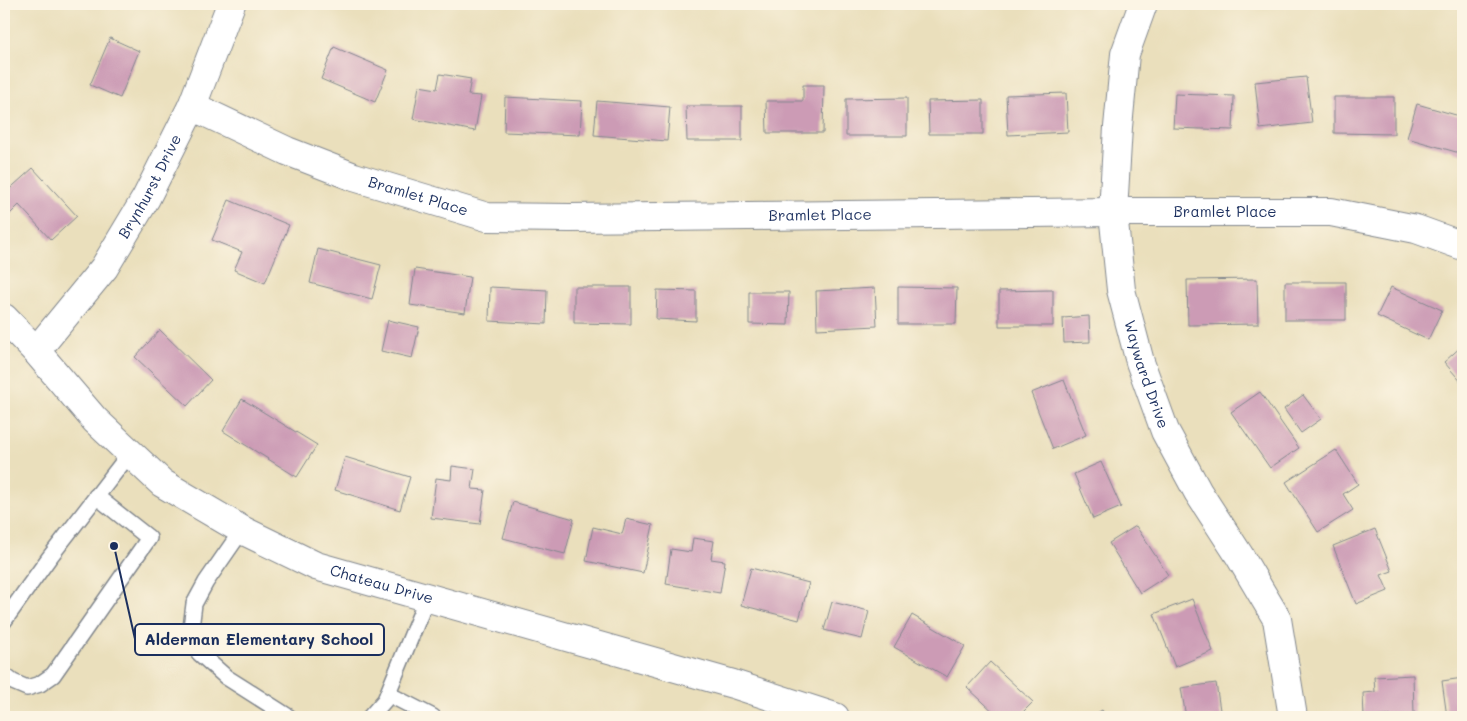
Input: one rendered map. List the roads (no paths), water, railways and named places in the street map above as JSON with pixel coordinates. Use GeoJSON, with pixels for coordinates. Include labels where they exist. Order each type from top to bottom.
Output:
{"type":"FeatureCollection","features":[{"type":"Feature","properties":{"kind":"street","name":"Brynhurst Drive"},"geometry":{"type":"LineString","coordinates":[[36,351],[104,268],[146,198],[192,106],[231,4]]}},
{"type":"Feature","properties":{"kind":"street","name":"Wayward Drive"},"geometry":{"type":"LineString","coordinates":[[1143,4],[1125,54],[1118,127],[1113,212],[1121,290],[1140,362],[1165,431],[1198,492],[1277,620],[1294,717]]}},
{"type":"Feature","properties":{"kind":"street","name":"Bramlet Place"},"geometry":{"type":"LineString","coordinates":[[192,106],[287,151],[354,177],[487,217],[580,218],[1113,212],[1332,212],[1416,228],[1463,246]]}},
{"type":"Feature","properties":{"kind":"street","name":"Chateau Drive"},"geometry":{"type":"LineString","coordinates":[[4,318],[36,351],[95,420],[162,483],[242,530],[316,566],[733,684],[835,717]]}},
{"type":"Feature","properties":{"kind":"lane"},"geometry":{"type":"LineString","coordinates":[[4,621],[49,558],[130,453]]}},
{"type":"Feature","properties":{"kind":"lane"},"geometry":{"type":"LineString","coordinates":[[4,675],[13,682],[28,688],[40,684],[53,675],[149,538],[96,496]]}},
{"type":"Feature","properties":{"kind":"lane"},"geometry":{"type":"LineString","coordinates":[[242,530],[206,582],[194,604],[191,628],[199,653],[226,677],[289,717]]}},
{"type":"Feature","properties":{"kind":"lane"},"geometry":{"type":"LineString","coordinates":[[370,717],[386,700],[427,598]]}},
{"type":"Feature","properties":{"kind":"lane"},"geometry":{"type":"LineString","coordinates":[[388,694],[433,717]]}},
{"type":"Feature","properties":{"kind":"place","name":"Alderman Elementary School"},"geometry":{"type":"Point","coordinates":[114,546]}}]}
